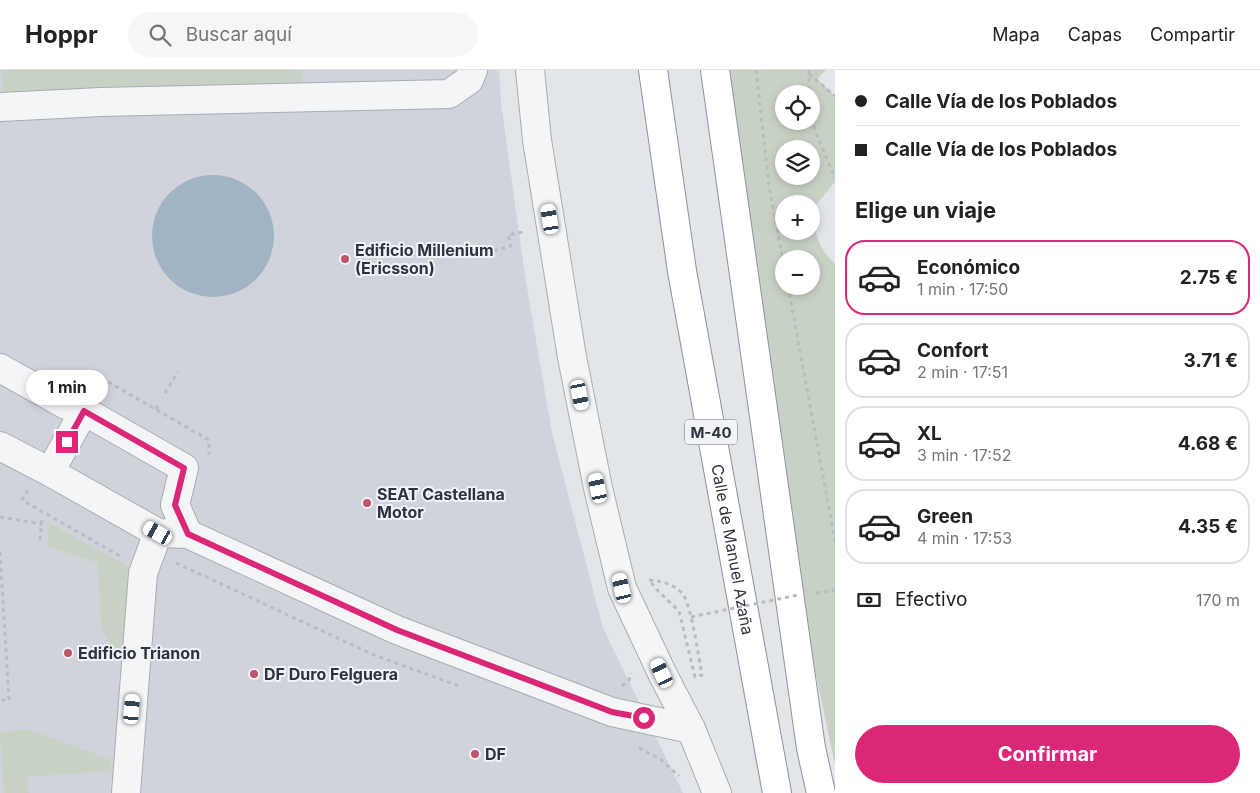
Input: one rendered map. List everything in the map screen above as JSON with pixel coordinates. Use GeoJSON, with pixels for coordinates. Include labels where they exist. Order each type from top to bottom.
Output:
{"type":"FeatureCollection","features":[{"type":"Feature","properties":{"kind":"highway","name":"Calle de Manuel Azaña"},"geometry":{"type":"LineString","coordinates":[[653,70],[682,271],[777,793]]}},
{"type":"Feature","properties":{"kind":"highway"},"geometry":{"type":"LineString","coordinates":[[715,70],[811,748],[821,793]]}},
{"type":"Feature","properties":{"kind":"street"},"geometry":{"type":"LineString","coordinates":[[0,107],[101,102],[449,94],[469,80],[473,70]]}},
{"type":"Feature","properties":{"kind":"street"},"geometry":{"type":"LineString","coordinates":[[530,70],[537,140],[572,357],[598,488],[622,588],[691,729],[717,793]]}},
{"type":"Feature","properties":{"kind":"street"},"geometry":{"type":"LineString","coordinates":[[0,368],[66,405],[84,411],[184,468],[175,505],[188,534]]}},
{"type":"Feature","properties":{"kind":"street"},"geometry":{"type":"LineString","coordinates":[[50,472],[84,411]]}},
{"type":"Feature","properties":{"kind":"street"},"geometry":{"type":"LineString","coordinates":[[3,450],[50,472],[158,533],[188,534],[388,626],[612,712],[691,729]]}},
{"type":"Feature","properties":{"kind":"street"},"geometry":{"type":"LineString","coordinates":[[126,789],[143,573],[158,533]]}},
{"type":"Feature","properties":{"kind":"path"},"geometry":{"type":"LineString","coordinates":[[756,70],[769,186],[781,250]]}},
{"type":"Feature","properties":{"kind":"path"},"geometry":{"type":"LineString","coordinates":[[809,72],[809,85]]}},
{"type":"Feature","properties":{"kind":"path"},"geometry":{"type":"LineString","coordinates":[[809,72],[835,96]]}},
{"type":"Feature","properties":{"kind":"path"},"geometry":{"type":"LineString","coordinates":[[815,130],[835,178]]}},
{"type":"Feature","properties":{"kind":"path"},"geometry":{"type":"LineString","coordinates":[[790,295],[835,541]]}},
{"type":"Feature","properties":{"kind":"path"},"geometry":{"type":"LineString","coordinates":[[165,393],[178,372]]}},
{"type":"Feature","properties":{"kind":"path"},"geometry":{"type":"LineString","coordinates":[[156,409],[159,403]]}},
{"type":"Feature","properties":{"kind":"path"},"geometry":{"type":"LineString","coordinates":[[0,517],[42,524]]}},
{"type":"Feature","properties":{"kind":"path"},"geometry":{"type":"LineString","coordinates":[[40,540],[42,518]]}},
{"type":"Feature","properties":{"kind":"path"},"geometry":{"type":"LineString","coordinates":[[0,552],[9,700],[0,700]]}},
{"type":"Feature","properties":{"kind":"path"},"geometry":{"type":"LineString","coordinates":[[649,580],[665,581],[683,593],[691,617],[702,675],[695,677],[679,611],[658,592],[649,580]]}},
{"type":"Feature","properties":{"kind":"path"},"geometry":{"type":"LineString","coordinates":[[691,617],[798,595]]}},
{"type":"Feature","properties":{"kind":"path"},"geometry":{"type":"LineString","coordinates":[[643,750],[660,759],[686,782]]}},
{"type":"Feature","properties":{"kind":"shaded area"},"geometry":{"type":"Polygon","coordinates":[[[0,70],[499,70],[501,103],[525,276],[552,433],[603,628],[683,793],[0,793],[0,70]]]}},
{"type":"Feature","properties":{"kind":"green space"},"geometry":{"type":"Polygon","coordinates":[[[2,70],[302,70],[302,83],[3,98],[2,70]]]}},
{"type":"Feature","properties":{"kind":"green space"},"geometry":{"type":"Polygon","coordinates":[[[709,70],[826,70],[817,79],[835,96],[835,182],[820,200],[820,195],[775,195],[775,240],[819,240],[824,251],[835,264],[835,765],[805,623],[709,70]]]}},
{"type":"Feature","properties":{"kind":"green space"},"geometry":{"type":"Polygon","coordinates":[[[49,523],[131,568],[128,675],[101,627],[98,563],[47,546],[49,523]]]}},
{"type":"Feature","properties":{"kind":"green space"},"geometry":{"type":"Polygon","coordinates":[[[28,729],[112,760],[110,771],[27,777],[29,793],[4,793],[0,733],[28,729]]]}},
{"type":"Feature","properties":{"kind":"water"},"geometry":{"type":"Polygon","coordinates":[[[213,175],[225,176],[236,180],[247,185],[256,193],[264,202],[269,213],[273,224],[273,248],[269,259],[264,270],[256,279],[247,287],[236,292],[225,296],[213,297],[201,296],[190,292],[179,287],[170,279],[162,270],[157,259],[153,248],[152,236],[153,224],[157,213],[162,202],[170,193],[179,185],[190,180],[201,176],[213,175]]]}},
{"type":"Feature","properties":{"kind":"place","name":"Edificio Millenium (Ericsson)"},"geometry":{"type":"Point","coordinates":[345,259]}},
{"type":"Feature","properties":{"kind":"place","name":"SEAT Castellana Motor"},"geometry":{"type":"Point","coordinates":[367,503]}},
{"type":"Feature","properties":{"kind":"place","name":"Edificio Trianon"},"geometry":{"type":"Point","coordinates":[68,653]}},
{"type":"Feature","properties":{"kind":"place","name":"DF Duro Felguera"},"geometry":{"type":"Point","coordinates":[254,674]}},
{"type":"Feature","properties":{"kind":"place","name":"DF"},"geometry":{"type":"Point","coordinates":[475,754]}},
{"type":"Feature","properties":{"kind":"route"},"geometry":{"type":"LineString","coordinates":[[67,442],[84,411],[184,468],[175,505],[188,534],[397,630],[612,712],[644,718]]}}]}
